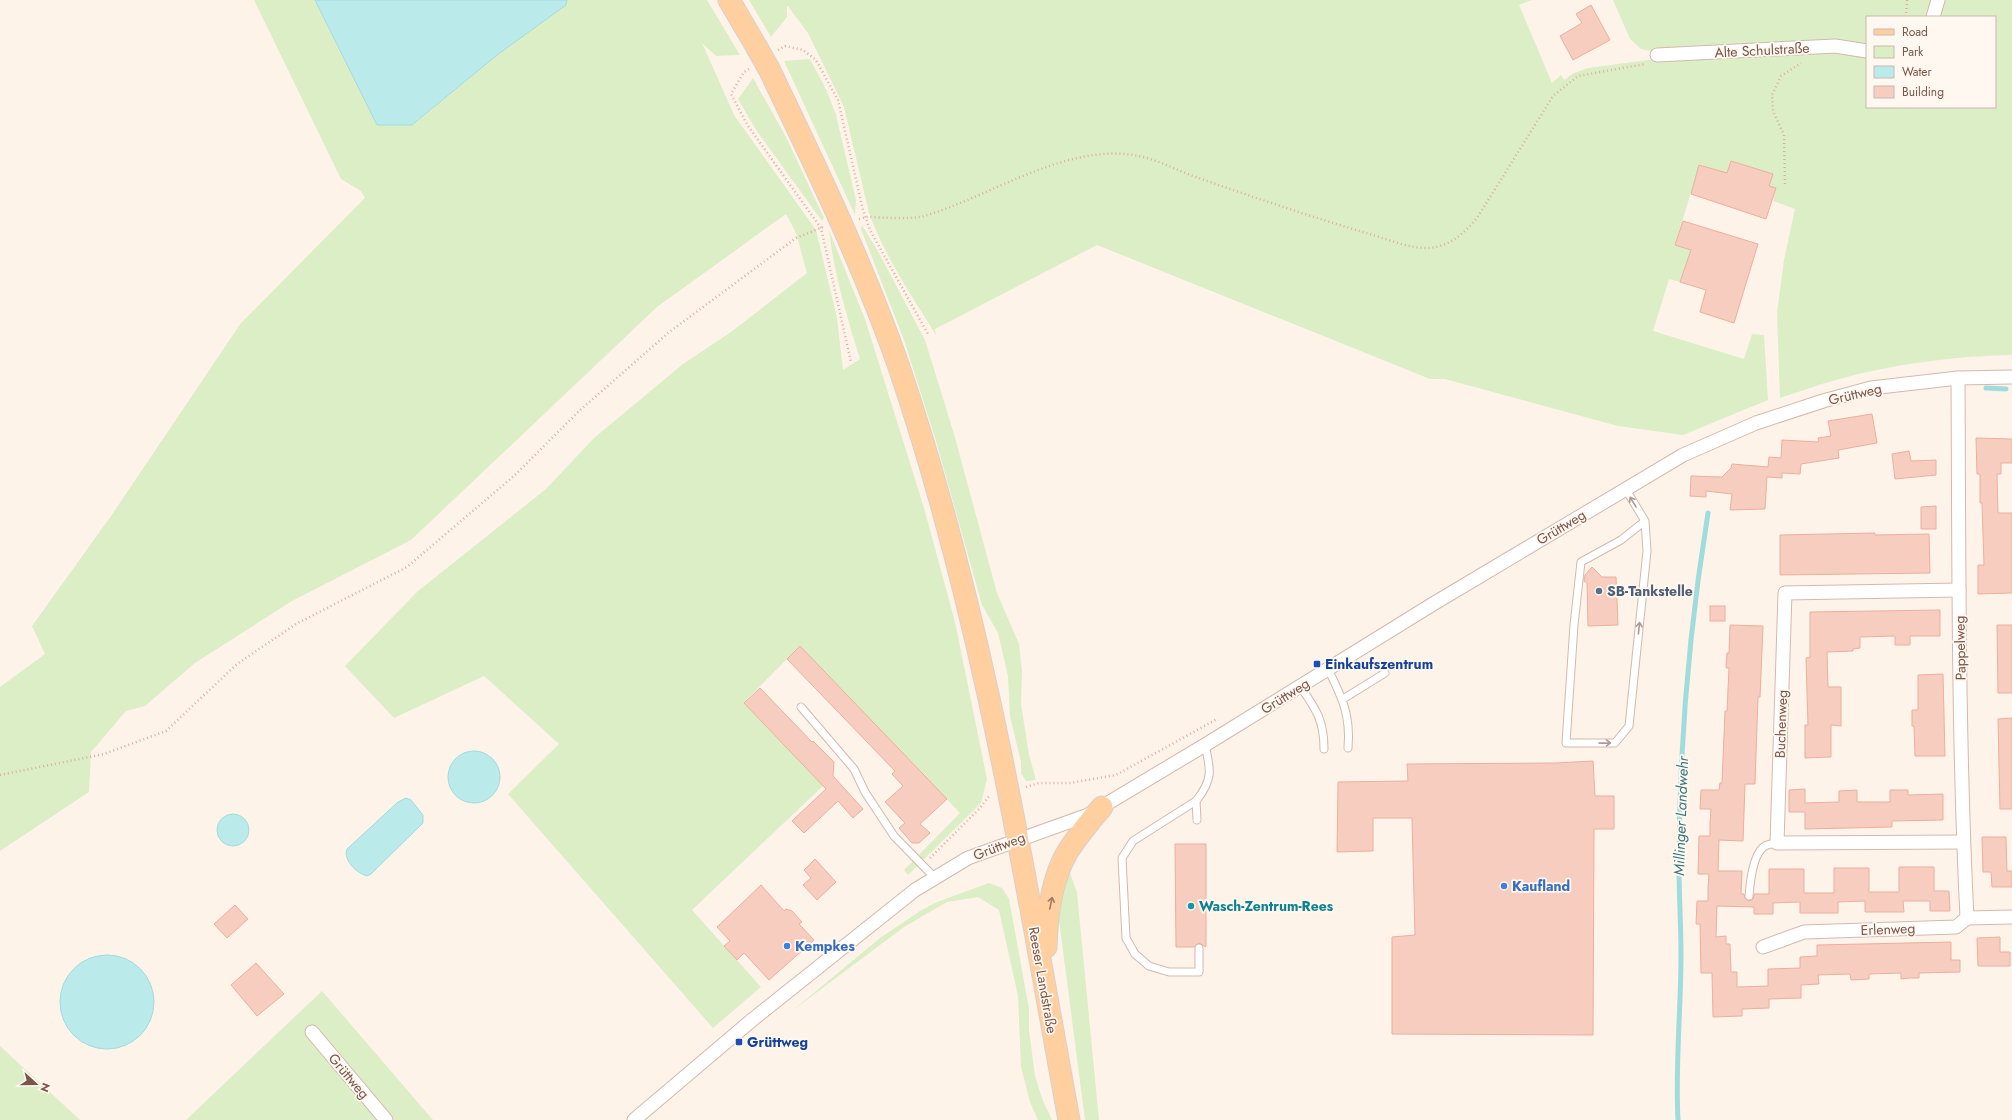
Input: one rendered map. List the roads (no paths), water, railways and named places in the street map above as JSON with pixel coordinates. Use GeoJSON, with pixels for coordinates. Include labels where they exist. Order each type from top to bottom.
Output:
{"type":"FeatureCollection","features":[{"type":"Feature","properties":{"kind":"main road","name":"Reeser Landstraße"},"geometry":{"type":"LineString","coordinates":[[729,0],[769,69],[843,224],[873,297],[899,367],[937,490],[958,567],[980,658],[1018,839],[1069,1120]]}},
{"type":"Feature","properties":{"kind":"main road"},"geometry":{"type":"LineString","coordinates":[[1044,983],[1047,923],[1056,879],[1068,852],[1102,807]]}},
{"type":"Feature","properties":{"kind":"street"},"geometry":{"type":"LineString","coordinates":[[1933,16],[1938,0]]}},
{"type":"Feature","properties":{"kind":"street","name":"Alte Schulstraße"},"geometry":{"type":"LineString","coordinates":[[1657,55],[1835,46],[1866,51]]}},
{"type":"Feature","properties":{"kind":"street","name":"Grüttweg"},"geometry":{"type":"LineString","coordinates":[[634,1120],[752,1020],[915,890],[968,858],[1088,815],[1625,488],[1684,455],[1756,423],[1823,401],[1871,388],[1958,378],[2012,377]]}},
{"type":"Feature","properties":{"kind":"street","name":"Pappelweg"},"geometry":{"type":"LineString","coordinates":[[1958,378],[1959,590],[1963,842],[1967,918]]}},
{"type":"Feature","properties":{"kind":"street","name":"Buchenweg"},"geometry":{"type":"LineString","coordinates":[[1777,843],[1785,593],[1959,590]]}},
{"type":"Feature","properties":{"kind":"street"},"geometry":{"type":"LineString","coordinates":[[1777,843],[1963,842]]}},
{"type":"Feature","properties":{"kind":"street","name":"Erlenweg"},"geometry":{"type":"LineString","coordinates":[[1763,948],[1804,932],[1956,927],[1967,918],[2012,917]]}},
{"type":"Feature","properties":{"kind":"street","name":"Grüttweg"},"geometry":{"type":"LineString","coordinates":[[312,1032],[386,1120]]}},
{"type":"Feature","properties":{"kind":"lane"},"geometry":{"type":"LineString","coordinates":[[1625,488],[1645,521],[1647,551],[1629,726],[1615,743],[1566,743],[1572,651],[1581,562],[1621,540],[1645,521]]}},
{"type":"Feature","properties":{"kind":"lane"},"geometry":{"type":"LineString","coordinates":[[1328,669],[1343,699],[1348,724],[1348,748]]}},
{"type":"Feature","properties":{"kind":"lane"},"geometry":{"type":"LineString","coordinates":[[1343,699],[1385,673]]}},
{"type":"Feature","properties":{"kind":"lane"},"geometry":{"type":"LineString","coordinates":[[1300,686],[1316,709],[1321,721],[1324,731],[1324,749]]}},
{"type":"Feature","properties":{"kind":"lane"},"geometry":{"type":"LineString","coordinates":[[800,707],[854,769],[865,792],[894,836],[935,878]]}},
{"type":"Feature","properties":{"kind":"lane"},"geometry":{"type":"LineString","coordinates":[[1200,948],[1199,972],[1169,972],[1149,966],[1135,954],[1126,938],[1122,858],[1132,841],[1196,801],[1204,792],[1210,775],[1205,745]]}},
{"type":"Feature","properties":{"kind":"lane"},"geometry":{"type":"LineString","coordinates":[[1196,801],[1197,820]]}},
{"type":"Feature","properties":{"kind":"lane"},"geometry":{"type":"LineString","coordinates":[[1749,896],[1752,874],[1758,854],[1764,846],[1777,843]]}},
{"type":"Feature","properties":{"kind":"water"},"geometry":{"type":"Polygon","coordinates":[[[315,0],[567,0],[566,5],[497,55],[412,125],[377,125],[315,0]]]}},
{"type":"Feature","properties":{"kind":"water"},"geometry":{"type":"Polygon","coordinates":[[[469,751],[479,751],[488,755],[496,763],[500,772],[500,782],[496,791],[488,799],[479,803],[469,803],[460,799],[452,791],[448,782],[448,772],[452,763],[460,755],[469,751]]]}},
{"type":"Feature","properties":{"kind":"water"},"geometry":{"type":"Polygon","coordinates":[[[406,798],[411,800],[423,815],[423,823],[371,874],[367,876],[359,872],[351,866],[346,853],[347,849],[398,802],[406,798]]]}},
{"type":"Feature","properties":{"kind":"water"},"geometry":{"type":"Polygon","coordinates":[[[230,814],[236,814],[245,818],[249,830],[245,842],[236,846],[230,846],[221,842],[217,833],[217,827],[221,818],[230,814]]]}},
{"type":"Feature","properties":{"kind":"water"},"geometry":{"type":"Polygon","coordinates":[[[107,955],[125,959],[140,969],[150,984],[154,1002],[150,1020],[140,1035],[125,1045],[107,1049],[89,1045],[74,1035],[64,1020],[60,1002],[64,984],[74,969],[89,959],[107,955]]]}},
{"type":"Feature","properties":{"kind":"waterway"},"geometry":{"type":"LineString","coordinates":[[1986,388],[2006,389]]}},
{"type":"Feature","properties":{"kind":"waterway","name":"Millinger Landwehr"},"geometry":{"type":"LineString","coordinates":[[1678,1120],[1677,1079],[1681,976],[1679,822],[1683,734],[1690,645],[1708,513]]}},
{"type":"Feature","properties":{"kind":"place","name":"SB-Tankstelle"},"geometry":{"type":"Point","coordinates":[1599,591]}},
{"type":"Feature","properties":{"kind":"place","name":"Einkaufszentrum"},"geometry":{"type":"Point","coordinates":[1317,664]}},
{"type":"Feature","properties":{"kind":"place","name":"Kaufland"},"geometry":{"type":"Point","coordinates":[1504,886]}},
{"type":"Feature","properties":{"kind":"place","name":"Wasch-Zentrum-Rees"},"geometry":{"type":"Point","coordinates":[1191,906]}},
{"type":"Feature","properties":{"kind":"place","name":"Kempkes"},"geometry":{"type":"Point","coordinates":[787,946]}},
{"type":"Feature","properties":{"kind":"place","name":"Grüttweg"},"geometry":{"type":"Point","coordinates":[739,1042]}}]}
